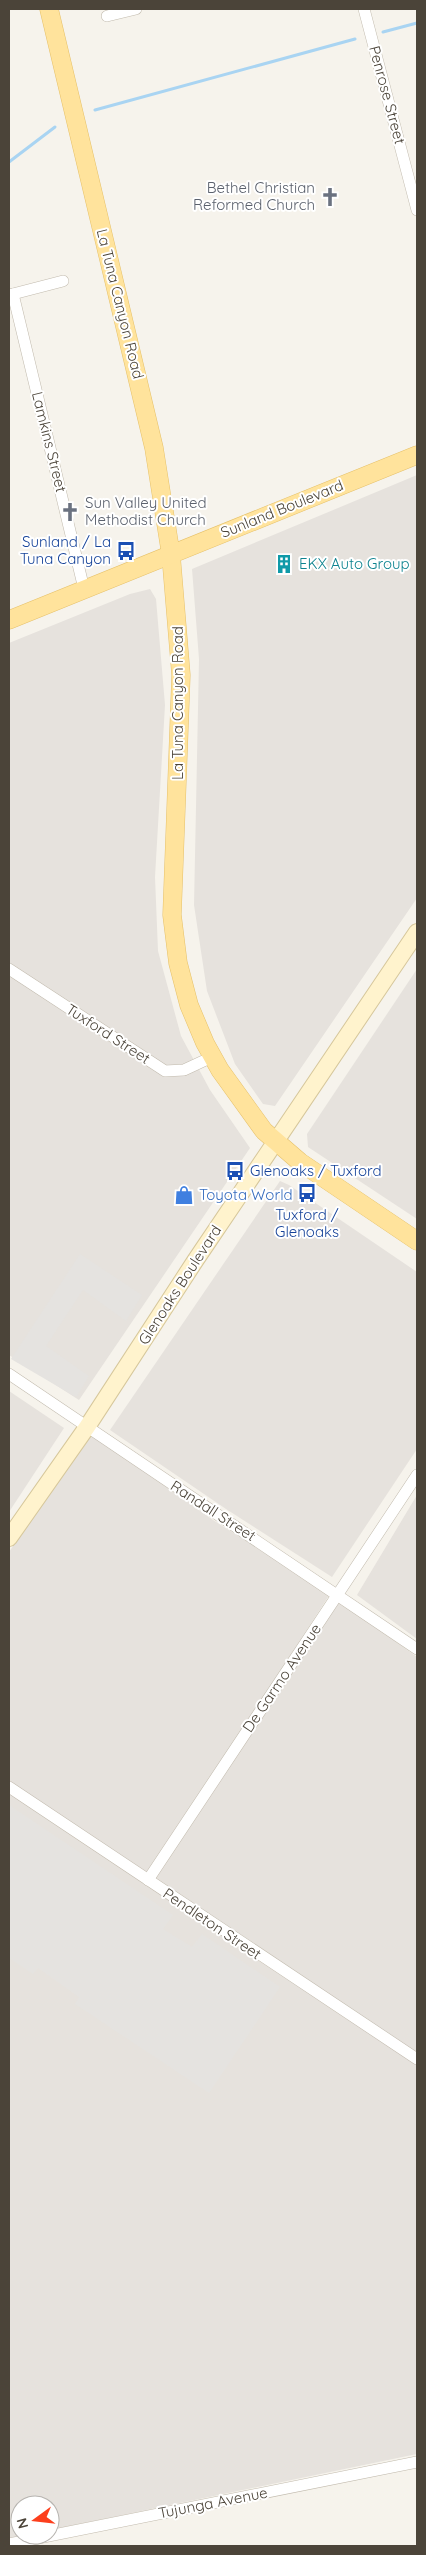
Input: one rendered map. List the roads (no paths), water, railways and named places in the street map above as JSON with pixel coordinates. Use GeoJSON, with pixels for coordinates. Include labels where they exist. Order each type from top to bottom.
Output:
{"type":"FeatureCollection","features":[{"type":"Feature","properties":{"kind":"main road","name":"La Tuna Canyon Road"},"geometry":{"type":"LineString","coordinates":[[49,9],[154,448],[170,554],[181,675],[178,795],[172,896],[174,937],[178,963],[189,1005],[212,1058],[232,1089],[264,1131],[277,1142]]}},
{"type":"Feature","properties":{"kind":"main road","name":"Sunland Boulevard"},"geometry":{"type":"LineString","coordinates":[[9,620],[417,455]]}},
{"type":"Feature","properties":{"kind":"main road","name":"Glenoaks Boulevard"},"geometry":{"type":"LineString","coordinates":[[9,1538],[87,1427],[195,1261],[417,932]]}},
{"type":"Feature","properties":{"kind":"main road"},"geometry":{"type":"LineString","coordinates":[[277,1142],[300,1162],[417,1241]]}},
{"type":"Feature","properties":{"kind":"street"},"geometry":{"type":"LineString","coordinates":[[106,16],[136,9]]}},
{"type":"Feature","properties":{"kind":"street","name":"Penrose Street"},"geometry":{"type":"LineString","coordinates":[[364,9],[415,190],[417,210]]}},
{"type":"Feature","properties":{"kind":"street"},"geometry":{"type":"LineString","coordinates":[[11,294],[63,281]]}},
{"type":"Feature","properties":{"kind":"street","name":"Lamkins Street"},"geometry":{"type":"LineString","coordinates":[[11,294],[84,589]]}},
{"type":"Feature","properties":{"kind":"street","name":"Tuxford Street"},"geometry":{"type":"LineString","coordinates":[[9,969],[165,1071],[184,1070],[212,1058]]}},
{"type":"Feature","properties":{"kind":"street","name":"Randall Street"},"geometry":{"type":"LineString","coordinates":[[9,1374],[339,1594],[417,1649]]}},
{"type":"Feature","properties":{"kind":"street","name":"De Garmo Avenue"},"geometry":{"type":"LineString","coordinates":[[148,1880],[417,1475]]}},
{"type":"Feature","properties":{"kind":"street","name":"Pendleton Street"},"geometry":{"type":"LineString","coordinates":[[9,1787],[417,2059]]}},
{"type":"Feature","properties":{"kind":"street","name":"Tujunga Avenue"},"geometry":{"type":"LineString","coordinates":[[9,2544],[417,2462]]}},
{"type":"Feature","properties":{"kind":"waterway"},"geometry":{"type":"LineString","coordinates":[[383,32],[417,23]]}},
{"type":"Feature","properties":{"kind":"waterway"},"geometry":{"type":"LineString","coordinates":[[95,110],[355,39]]}},
{"type":"Feature","properties":{"kind":"waterway"},"geometry":{"type":"LineString","coordinates":[[9,162],[55,127]]}},
{"type":"Feature","properties":{"kind":"place","name":"Bethel Christian Reformed Church"},"geometry":{"type":"Point","coordinates":[330,197]}},
{"type":"Feature","properties":{"kind":"place","name":"Sun Valley United Methodist Church"},"geometry":{"type":"Point","coordinates":[70,512]}},
{"type":"Feature","properties":{"kind":"place","name":"Sunland / La Tuna Canyon"},"geometry":{"type":"Point","coordinates":[126,551]}},
{"type":"Feature","properties":{"kind":"place","name":"EKX Auto Group"},"geometry":{"type":"Point","coordinates":[284,564]}},
{"type":"Feature","properties":{"kind":"place","name":"Glenoaks / Tuxford"},"geometry":{"type":"Point","coordinates":[235,1171]}},
{"type":"Feature","properties":{"kind":"place","name":"Tuxford / Glenoaks"},"geometry":{"type":"Point","coordinates":[307,1193]}},
{"type":"Feature","properties":{"kind":"place","name":"Toyota World"},"geometry":{"type":"Point","coordinates":[184,1195]}}]}
